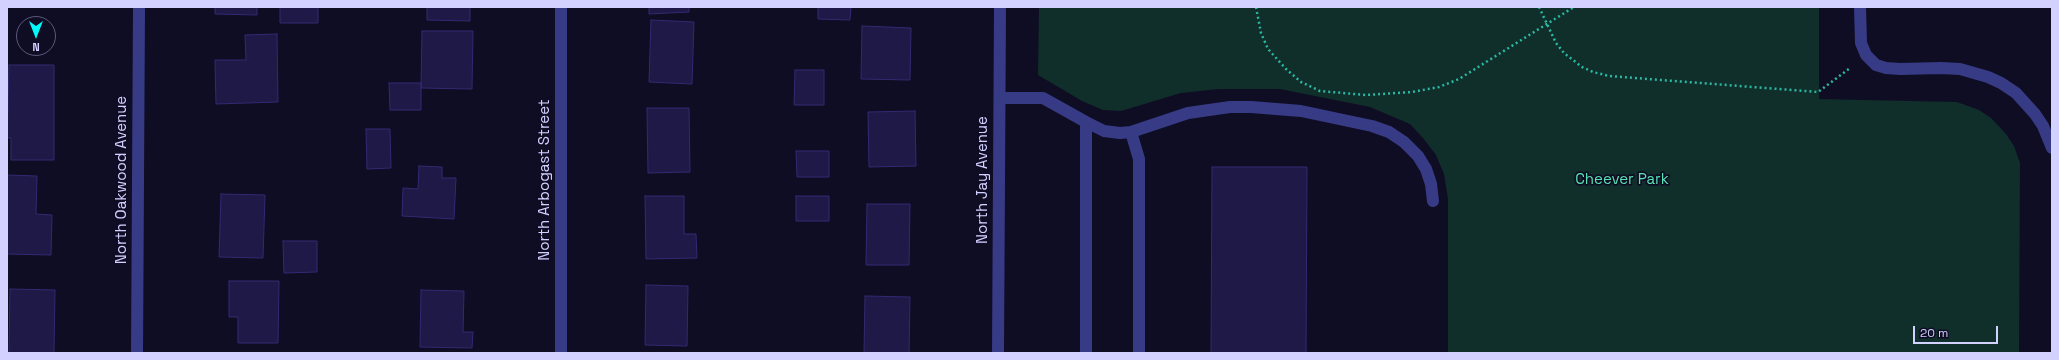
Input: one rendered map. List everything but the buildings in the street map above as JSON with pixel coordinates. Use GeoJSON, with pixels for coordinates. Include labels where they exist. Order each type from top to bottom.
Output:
{"type":"FeatureCollection","features":[{"type":"Feature","properties":{"kind":"street","name":"North Oakwood Avenue"},"geometry":{"type":"LineString","coordinates":[[137,353],[139,7]]}},
{"type":"Feature","properties":{"kind":"street","name":"North Arbogast Street"},"geometry":{"type":"LineString","coordinates":[[561,7],[561,353]]}},
{"type":"Feature","properties":{"kind":"street","name":"North Jay Avenue"},"geometry":{"type":"LineString","coordinates":[[998,353],[1000,7]]}},
{"type":"Feature","properties":{"kind":"street"},"geometry":{"type":"LineString","coordinates":[[1860,7],[1861,43],[1866,55],[1876,65],[1886,68],[1960,69],[1988,77],[2001,83],[2016,93],[2035,114],[2044,126],[2052,148]]}},
{"type":"Feature","properties":{"kind":"street"},"geometry":{"type":"LineString","coordinates":[[1000,98],[1043,98],[1086,122],[1111,133],[1131,132],[1188,113],[1230,107],[1257,107],[1301,111],[1372,126],[1389,132],[1404,142],[1418,156],[1426,169],[1431,184],[1433,201]]}},
{"type":"Feature","properties":{"kind":"street"},"geometry":{"type":"LineString","coordinates":[[1086,122],[1086,353]]}},
{"type":"Feature","properties":{"kind":"street"},"geometry":{"type":"LineString","coordinates":[[1131,132],[1139,159],[1139,353]]}},
{"type":"Feature","properties":{"kind":"path"},"geometry":{"type":"LineString","coordinates":[[1256,7],[1263,38],[1268,49],[1286,69],[1301,82],[1320,91],[1366,96],[1412,92],[1439,87],[1459,79],[1477,70],[1574,7]]}},
{"type":"Feature","properties":{"kind":"path"},"geometry":{"type":"LineString","coordinates":[[1539,7],[1556,43],[1564,53],[1582,67],[1593,72],[1610,76],[1818,92],[1866,55]]}},
{"type":"Feature","properties":{"kind":"green space","name":"Cheever Park"},"geometry":{"type":"Polygon","coordinates":[[[1039,7],[1819,7],[1819,99],[1957,102],[1979,110],[1991,118],[2006,134],[2014,146],[2020,163],[2019,353],[1448,353],[1448,199],[1444,174],[1436,155],[1410,124],[1370,107],[1280,89],[1219,89],[1181,93],[1121,111],[1103,110],[1082,101],[1038,75],[1039,7]]]}}]}
